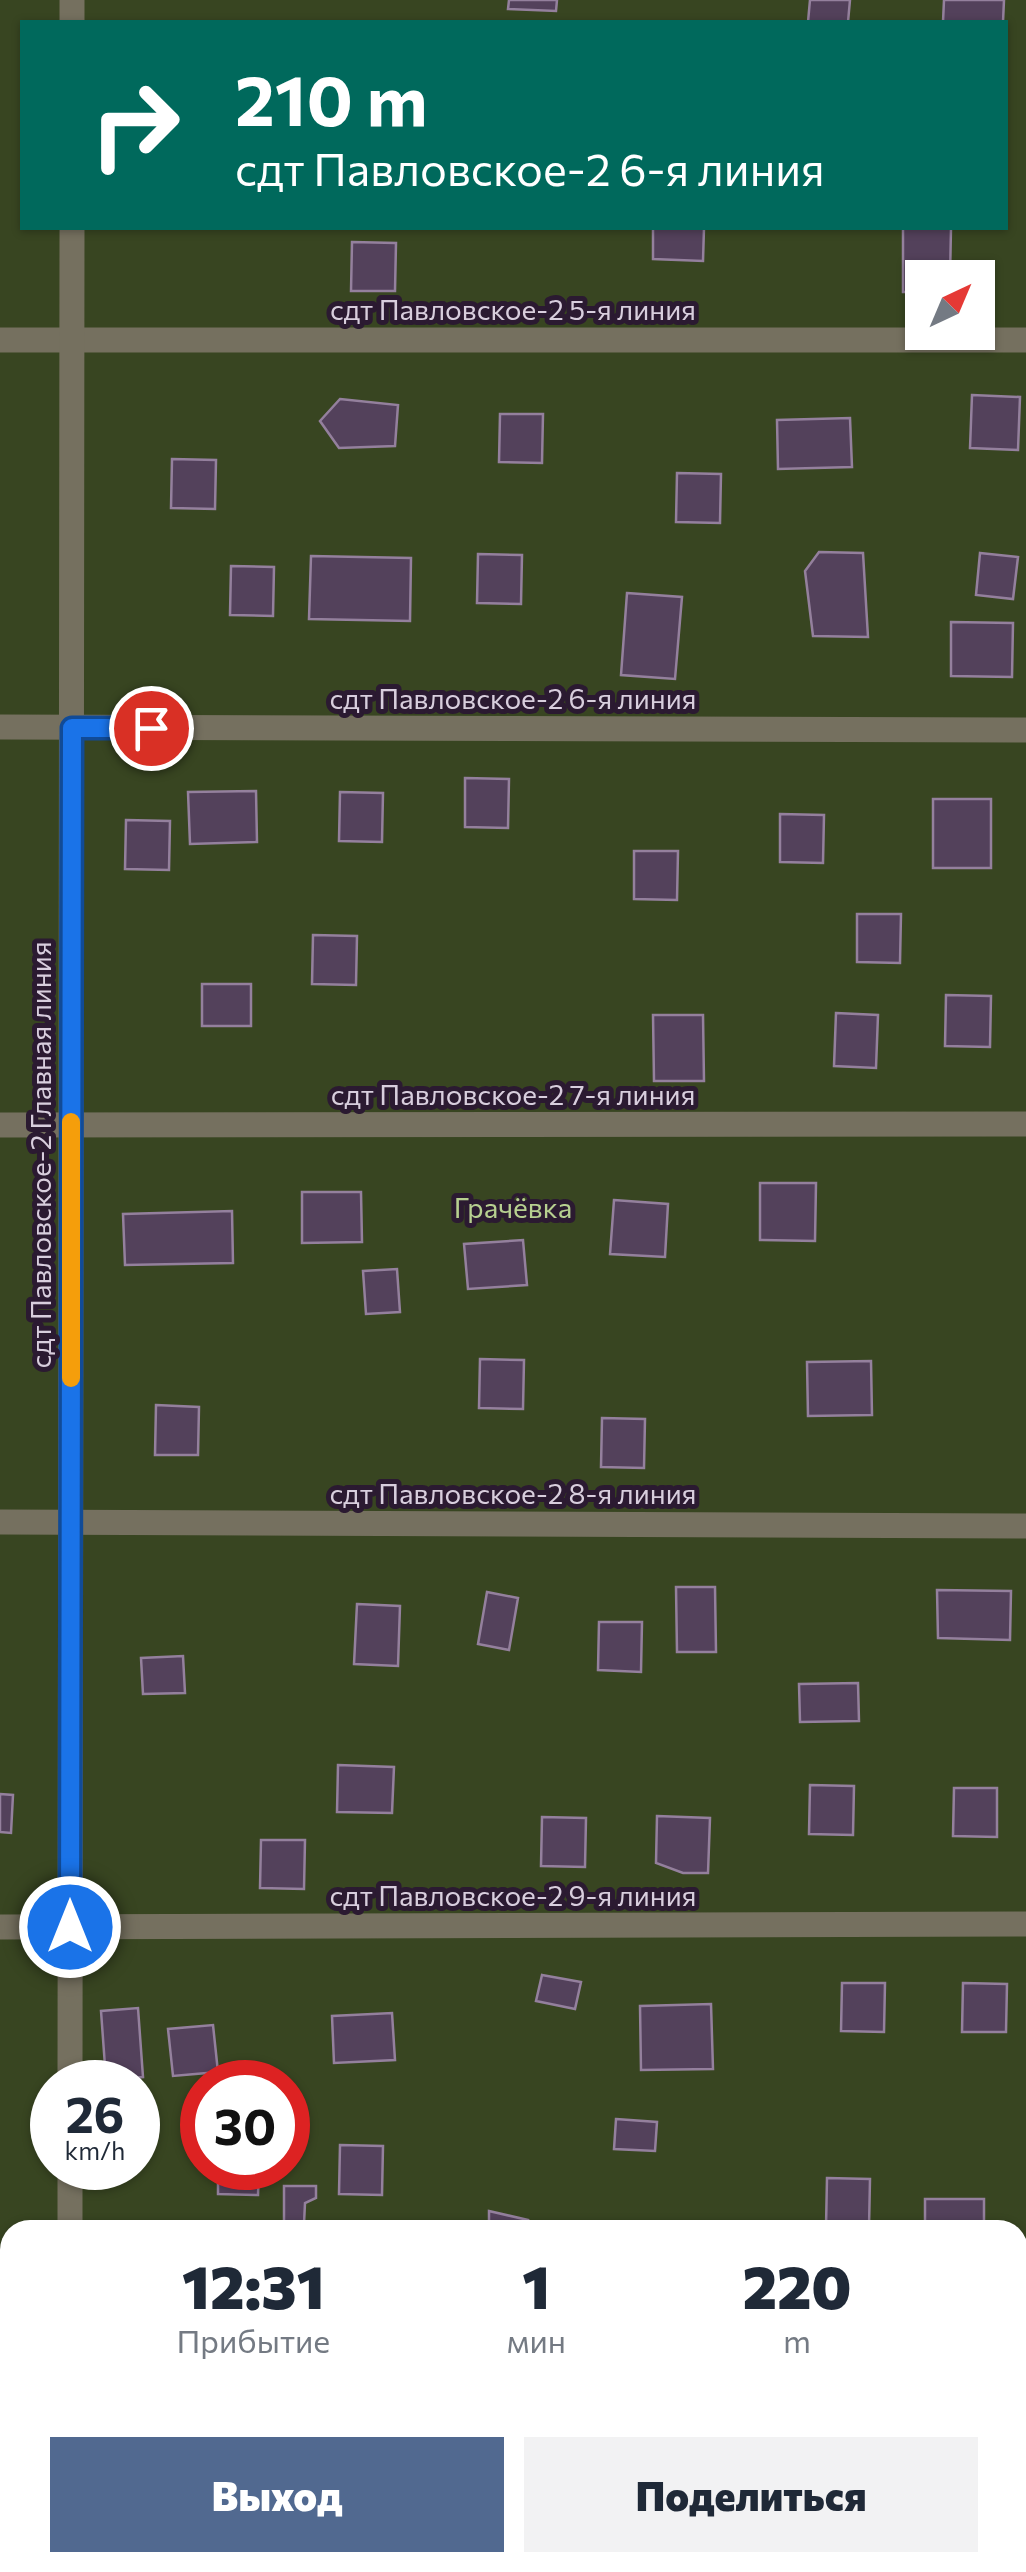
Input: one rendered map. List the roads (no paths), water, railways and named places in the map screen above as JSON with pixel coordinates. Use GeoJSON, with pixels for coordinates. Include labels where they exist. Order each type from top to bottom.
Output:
{"type":"FeatureCollection","features":[{"type":"Feature","properties":{"kind":"street","name":"сдт Павловское-2 Главная линия"},"geometry":{"type":"LineString","coordinates":[[70,2060],[72,230]]}},
{"type":"Feature","properties":{"kind":"street","name":"сдт Павловское-2 5-я линия"},"geometry":{"type":"LineString","coordinates":[[0,340],[1026,340]]}},
{"type":"Feature","properties":{"kind":"street","name":"сдт Павловское-2 6-я линия"},"geometry":{"type":"LineString","coordinates":[[0,728],[1026,730]]}},
{"type":"Feature","properties":{"kind":"street","name":"сдт Павловское-2 7-я линия"},"geometry":{"type":"LineString","coordinates":[[0,1125],[1026,1124]]}},
{"type":"Feature","properties":{"kind":"street","name":"сдт Павловское-2 8-я линия"},"geometry":{"type":"LineString","coordinates":[[0,1522],[1026,1526]]}},
{"type":"Feature","properties":{"kind":"street","name":"сдт Павловское-2 9-я линия"},"geometry":{"type":"LineString","coordinates":[[0,1927],[1026,1924]]}},
{"type":"Feature","properties":{"kind":"street"},"geometry":{"type":"LineString","coordinates":[[70,2190],[70,2220]]}},
{"type":"Feature","properties":{"kind":"park label","name":"Грачёвка"},"geometry":{"type":"Point","coordinates":[513,1208]}}]}
